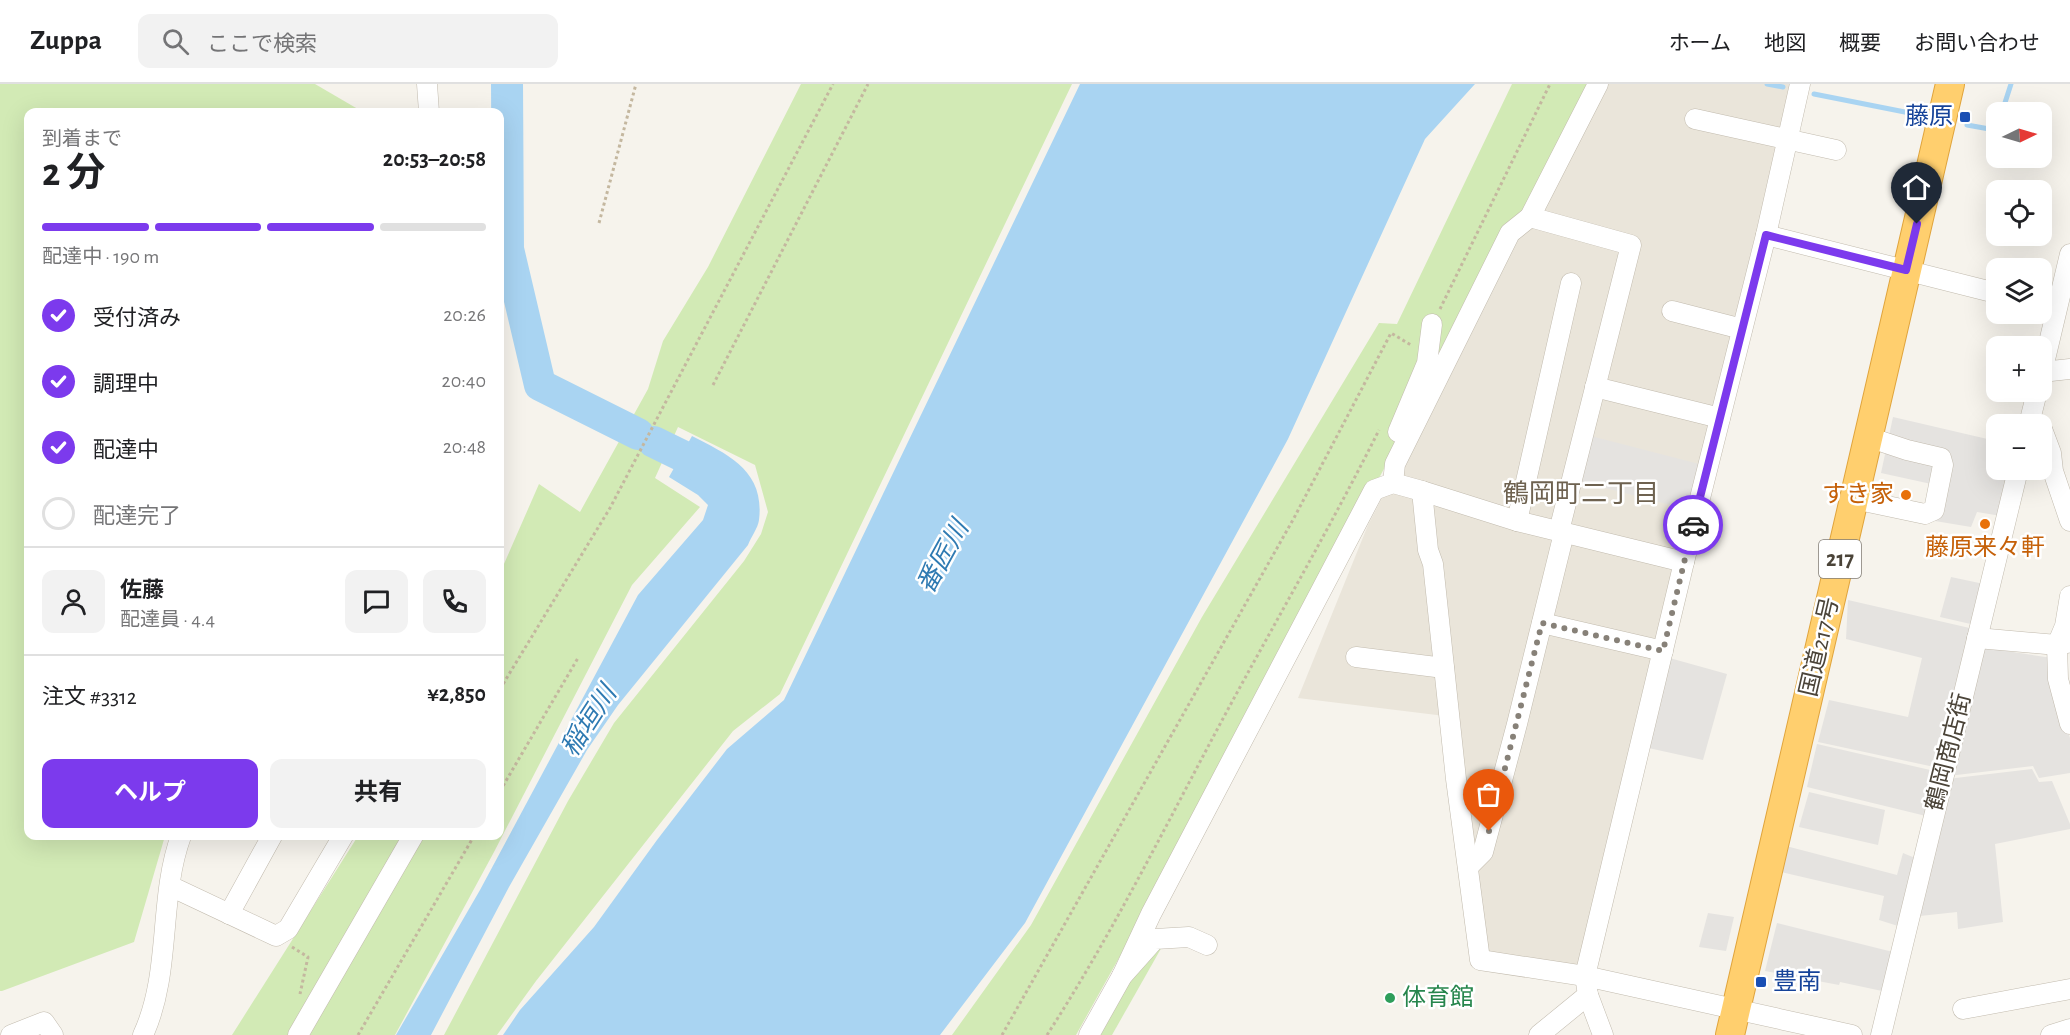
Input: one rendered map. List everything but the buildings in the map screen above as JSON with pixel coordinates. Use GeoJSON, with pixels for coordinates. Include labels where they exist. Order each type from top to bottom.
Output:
{"type":"FeatureCollection","features":[{"type":"Feature","properties":{"kind":"highway","name":"国道217号"},"geometry":{"type":"LineString","coordinates":[[1733,1022],[1950,84]]}},
{"type":"Feature","properties":{"kind":"street"},"geometry":{"type":"LineString","coordinates":[[427,84],[429,108]]}},
{"type":"Feature","properties":{"kind":"street"},"geometry":{"type":"LineString","coordinates":[[1393,483],[1395,464],[1510,233],[1530,217],[1598,84]]}},
{"type":"Feature","properties":{"kind":"street"},"geometry":{"type":"LineString","coordinates":[[1603,1035],[1587,986],[1684,562],[1766,235],[1800,84]]}},
{"type":"Feature","properties":{"kind":"street"},"geometry":{"type":"LineString","coordinates":[[1695,119],[1836,150]]}},
{"type":"Feature","properties":{"kind":"street"},"geometry":{"type":"LineString","coordinates":[[1468,867],[1483,852],[1542,623],[1561,532],[1630,245],[1530,217]]}},
{"type":"Feature","properties":{"kind":"street"},"geometry":{"type":"LineString","coordinates":[[1766,235],[1986,290]]}},
{"type":"Feature","properties":{"kind":"street"},"geometry":{"type":"LineString","coordinates":[[2052,299],[2070,254]]}},
{"type":"Feature","properties":{"kind":"street"},"geometry":{"type":"LineString","coordinates":[[1517,521],[1571,283]]}},
{"type":"Feature","properties":{"kind":"street"},"geometry":{"type":"LineString","coordinates":[[1672,310],[1742,329]]}},
{"type":"Feature","properties":{"kind":"street"},"geometry":{"type":"LineString","coordinates":[[1089,1035],[1122,976],[1151,914],[1374,490],[1427,363],[1432,324]]}},
{"type":"Feature","properties":{"kind":"street"},"geometry":{"type":"LineString","coordinates":[[2052,371],[2070,369]]}},
{"type":"Feature","properties":{"kind":"street"},"geometry":{"type":"LineString","coordinates":[[1595,387],[1720,418]]}},
{"type":"Feature","properties":{"kind":"street"},"geometry":{"type":"LineString","coordinates":[[1854,499],[1925,513],[1934,510],[1943,465],[1941,458],[1868,437]]}},
{"type":"Feature","properties":{"kind":"street"},"geometry":{"type":"LineString","coordinates":[[2060,453],[2053,471],[2070,521]]}},
{"type":"Feature","properties":{"kind":"street","name":"鶴岡商店街"},"geometry":{"type":"LineString","coordinates":[[1881,1035],[2016,480]]}},
{"type":"Feature","properties":{"kind":"street"},"geometry":{"type":"LineString","coordinates":[[1374,490],[1393,483],[1517,521],[1684,562]]}},
{"type":"Feature","properties":{"kind":"street"},"geometry":{"type":"LineString","coordinates":[[1422,491],[1428,550],[1433,564],[1479,960],[1733,1022],[1852,1035]]}},
{"type":"Feature","properties":{"kind":"street"},"geometry":{"type":"LineString","coordinates":[[2070,596],[2058,679],[2070,724]]}},
{"type":"Feature","properties":{"kind":"street"},"geometry":{"type":"LineString","coordinates":[[1542,623],[1663,651]]}},
{"type":"Feature","properties":{"kind":"street"},"geometry":{"type":"LineString","coordinates":[[1977,638],[2063,644]]}},
{"type":"Feature","properties":{"kind":"street"},"geometry":{"type":"LineString","coordinates":[[1356,657],[1444,668]]}},
{"type":"Feature","properties":{"kind":"street"},"geometry":{"type":"LineString","coordinates":[[143,1035],[159,982],[172,866],[181,840]]}},
{"type":"Feature","properties":{"kind":"street"},"geometry":{"type":"LineString","coordinates":[[229,914],[270,840]]}},
{"type":"Feature","properties":{"kind":"street"},"geometry":{"type":"LineString","coordinates":[[170,886],[276,936],[288,928],[341,840]]}},
{"type":"Feature","properties":{"kind":"street"},"geometry":{"type":"LineString","coordinates":[[298,1035],[411,840]]}},
{"type":"Feature","properties":{"kind":"street"},"geometry":{"type":"LineString","coordinates":[[1122,976],[1155,939],[1189,936],[1207,945]]}},
{"type":"Feature","properties":{"kind":"street"},"geometry":{"type":"LineString","coordinates":[[1539,1035],[1587,986]]}},
{"type":"Feature","properties":{"kind":"street"},"geometry":{"type":"LineString","coordinates":[[1963,1009],[2070,989]]}},
{"type":"Feature","properties":{"kind":"street"},"geometry":{"type":"LineString","coordinates":[[11,1035],[44,1022],[53,1035]]}},
{"type":"Feature","properties":{"kind":"street"},"geometry":{"type":"LineString","coordinates":[[2051,1035],[2070,1029]]}},
{"type":"Feature","properties":{"kind":"path"},"geometry":{"type":"LineString","coordinates":[[599,223],[636,84]]}},
{"type":"Feature","properties":{"kind":"path"},"geometry":{"type":"LineString","coordinates":[[504,682],[610,508],[833,84]]}},
{"type":"Feature","properties":{"kind":"path"},"geometry":{"type":"LineString","coordinates":[[712,385],[868,84]]}},
{"type":"Feature","properties":{"kind":"path"},"geometry":{"type":"LineString","coordinates":[[1002,1035],[1294,518],[1390,333],[1419,350],[1550,84]]}},
{"type":"Feature","properties":{"kind":"path"},"geometry":{"type":"LineString","coordinates":[[1047,1035],[1117,917],[1283,607],[1343,502],[1384,421]]}},
{"type":"Feature","properties":{"kind":"path"},"geometry":{"type":"LineString","coordinates":[[504,785],[578,658]]}},
{"type":"Feature","properties":{"kind":"path"},"geometry":{"type":"LineString","coordinates":[[358,1035],[472,840]]}},
{"type":"Feature","properties":{"kind":"path"},"geometry":{"type":"LineString","coordinates":[[276,936],[308,957],[298,1000]]}},
{"type":"Feature","properties":{"kind":"shaded area"},"geometry":{"type":"Polygon","coordinates":[[[1596,84],[1795,84],[1581,970],[1485,954],[1453,717],[1298,698],[1368,525],[1596,84]]]}},
{"type":"Feature","properties":{"kind":"shaded area"},"geometry":{"type":"Polygon","coordinates":[[[1893,417],[1986,439],[1986,480],[2009,480],[2001,516],[1977,512],[1971,527],[1935,521],[1945,487],[1881,473],[1893,417]]]}},
{"type":"Feature","properties":{"kind":"shaded area"},"geometry":{"type":"Polygon","coordinates":[[[1587,435],[1703,465],[1690,510],[1575,480],[1587,435]]]}},
{"type":"Feature","properties":{"kind":"shaded area"},"geometry":{"type":"Polygon","coordinates":[[[1951,577],[1984,584],[1975,625],[1940,617],[1951,577]]]}},
{"type":"Feature","properties":{"kind":"shaded area"},"geometry":{"type":"Polygon","coordinates":[[[1848,600],[1974,629],[1939,768],[1818,742],[1829,700],[1908,717],[1922,658],[1846,639],[1848,600]]]}},
{"type":"Feature","properties":{"kind":"shaded area"},"geometry":{"type":"Polygon","coordinates":[[[1981,647],[2052,658],[2061,711],[2070,738],[2070,773],[2039,778],[2033,766],[1948,776],[1981,647]]]}},
{"type":"Feature","properties":{"kind":"shaded area"},"geometry":{"type":"Polygon","coordinates":[[[1666,657],[1727,674],[1703,760],[1644,747],[1666,657]]]}},
{"type":"Feature","properties":{"kind":"shaded area"},"geometry":{"type":"Polygon","coordinates":[[[1817,744],[1939,772],[1926,816],[1807,787],[1817,744]]]}},
{"type":"Feature","properties":{"kind":"shaded area"},"geometry":{"type":"Polygon","coordinates":[[[2032,769],[2039,782],[2052,781],[2070,829],[1995,844],[2003,922],[1958,929],[1957,912],[1920,916],[1947,779],[2032,769]]]}},
{"type":"Feature","properties":{"kind":"shaded area"},"geometry":{"type":"Polygon","coordinates":[[[1809,792],[1885,810],[1878,845],[1799,827],[1809,792]]]}},
{"type":"Feature","properties":{"kind":"shaded area"},"geometry":{"type":"Polygon","coordinates":[[[1786,846],[1897,875],[1903,853],[1915,858],[1898,926],[1879,920],[1884,896],[1781,872],[1786,846]]]}},
{"type":"Feature","properties":{"kind":"shaded area"},"geometry":{"type":"Polygon","coordinates":[[[1708,913],[1734,917],[1726,951],[1699,947],[1708,913]]]}},
{"type":"Feature","properties":{"kind":"shaded area"},"geometry":{"type":"Polygon","coordinates":[[[1777,923],[1893,952],[1882,991],[1765,971],[1777,923]]]}},
{"type":"Feature","properties":{"kind":"green space"},"geometry":{"type":"Polygon","coordinates":[[[0,84],[315,84],[356,108],[24,108],[24,840],[164,840],[134,942],[0,991],[0,84]]]}},
{"type":"Feature","properties":{"kind":"green space"},"geometry":{"type":"Polygon","coordinates":[[[801,84],[1072,84],[780,694],[733,731],[536,981],[497,1035],[444,1035],[568,801],[614,723],[744,561],[761,534],[768,512],[755,465],[678,427],[655,478],[700,507],[632,585],[504,833],[504,564],[539,484],[580,512],[648,389],[663,341],[708,267],[801,84]]]}},
{"type":"Feature","properties":{"kind":"green space"},"geometry":{"type":"Polygon","coordinates":[[[1512,84],[1590,84],[1529,205],[1076,1035],[952,1035],[1031,925],[1202,617],[1379,323],[1397,324],[1512,84]]]}},
{"type":"Feature","properties":{"kind":"green space"},"geometry":{"type":"Polygon","coordinates":[[[355,840],[500,840],[395,1035],[232,1035],[355,840]]]}},
{"type":"Feature","properties":{"kind":"green space"},"geometry":{"type":"Polygon","coordinates":[[[1155,944],[1163,945],[1112,1035],[1098,1035],[1127,983],[1155,944]]]}},
{"type":"Feature","properties":{"kind":"water","name":"番匠川"},"geometry":{"type":"Polygon","coordinates":[[[1080,84],[1475,84],[1425,139],[1288,439],[1025,923],[940,1035],[503,1035],[520,1010],[594,927],[727,749],[784,700],[1080,84]]]}},
{"type":"Feature","properties":{"kind":"water"},"geometry":{"type":"Polygon","coordinates":[[[692,436],[731,458],[750,477],[759,503],[759,520],[756,529],[748,545],[618,705],[587,750],[509,887],[431,1035],[396,1035],[480,890],[638,595],[703,520],[708,505],[698,495],[669,477],[692,436]]]}},
{"type":"Feature","properties":{"kind":"waterway","name":"稲垣川"},"geometry":{"type":"LineString","coordinates":[[507,84],[508,249],[540,385],[638,434]]}},
{"type":"Feature","properties":{"kind":"waterway"},"geometry":{"type":"LineString","coordinates":[[1767,84],[1783,87]]}},
{"type":"Feature","properties":{"kind":"waterway"},"geometry":{"type":"LineString","coordinates":[[2005,102],[2011,84]]}},
{"type":"Feature","properties":{"kind":"waterway"},"geometry":{"type":"LineString","coordinates":[[1814,94],[1920,115]]}},
{"type":"Feature","properties":{"kind":"waterway"},"geometry":{"type":"LineString","coordinates":[[1967,125],[1986,128]]}},
{"type":"Feature","properties":{"kind":"waterway","name":"稲垣川"},"geometry":{"type":"LineString","coordinates":[[654,442],[701,465],[712,484]]}},
{"type":"Feature","properties":{"kind":"way so far"},"geometry":{"type":"LineString","coordinates":[[1489,831],[1542,623],[1663,651],[1693,525]]}},
{"type":"Feature","properties":{"kind":"place","name":"藤原"},"geometry":{"type":"Point","coordinates":[1965,117]}},
{"type":"Feature","properties":{"kind":"place","name":"すき家"},"geometry":{"type":"Point","coordinates":[1906,495]}},
{"type":"Feature","properties":{"kind":"place","name":"藤原来々軒"},"geometry":{"type":"Point","coordinates":[1985,524]}},
{"type":"Feature","properties":{"kind":"place","name":"豊南"},"geometry":{"type":"Point","coordinates":[1761,982]}},
{"type":"Feature","properties":{"kind":"place","name":"体育館"},"geometry":{"type":"Point","coordinates":[1390,998]}},
{"type":"Feature","properties":{"kind":"district","name":"鶴岡町二丁目"},"geometry":{"type":"Point","coordinates":[1581,494]}},
{"type":"Feature","properties":{"kind":"route"},"geometry":{"type":"LineString","coordinates":[[1693,525],[1766,235],[1906,270],[1917,224]]}}]}
